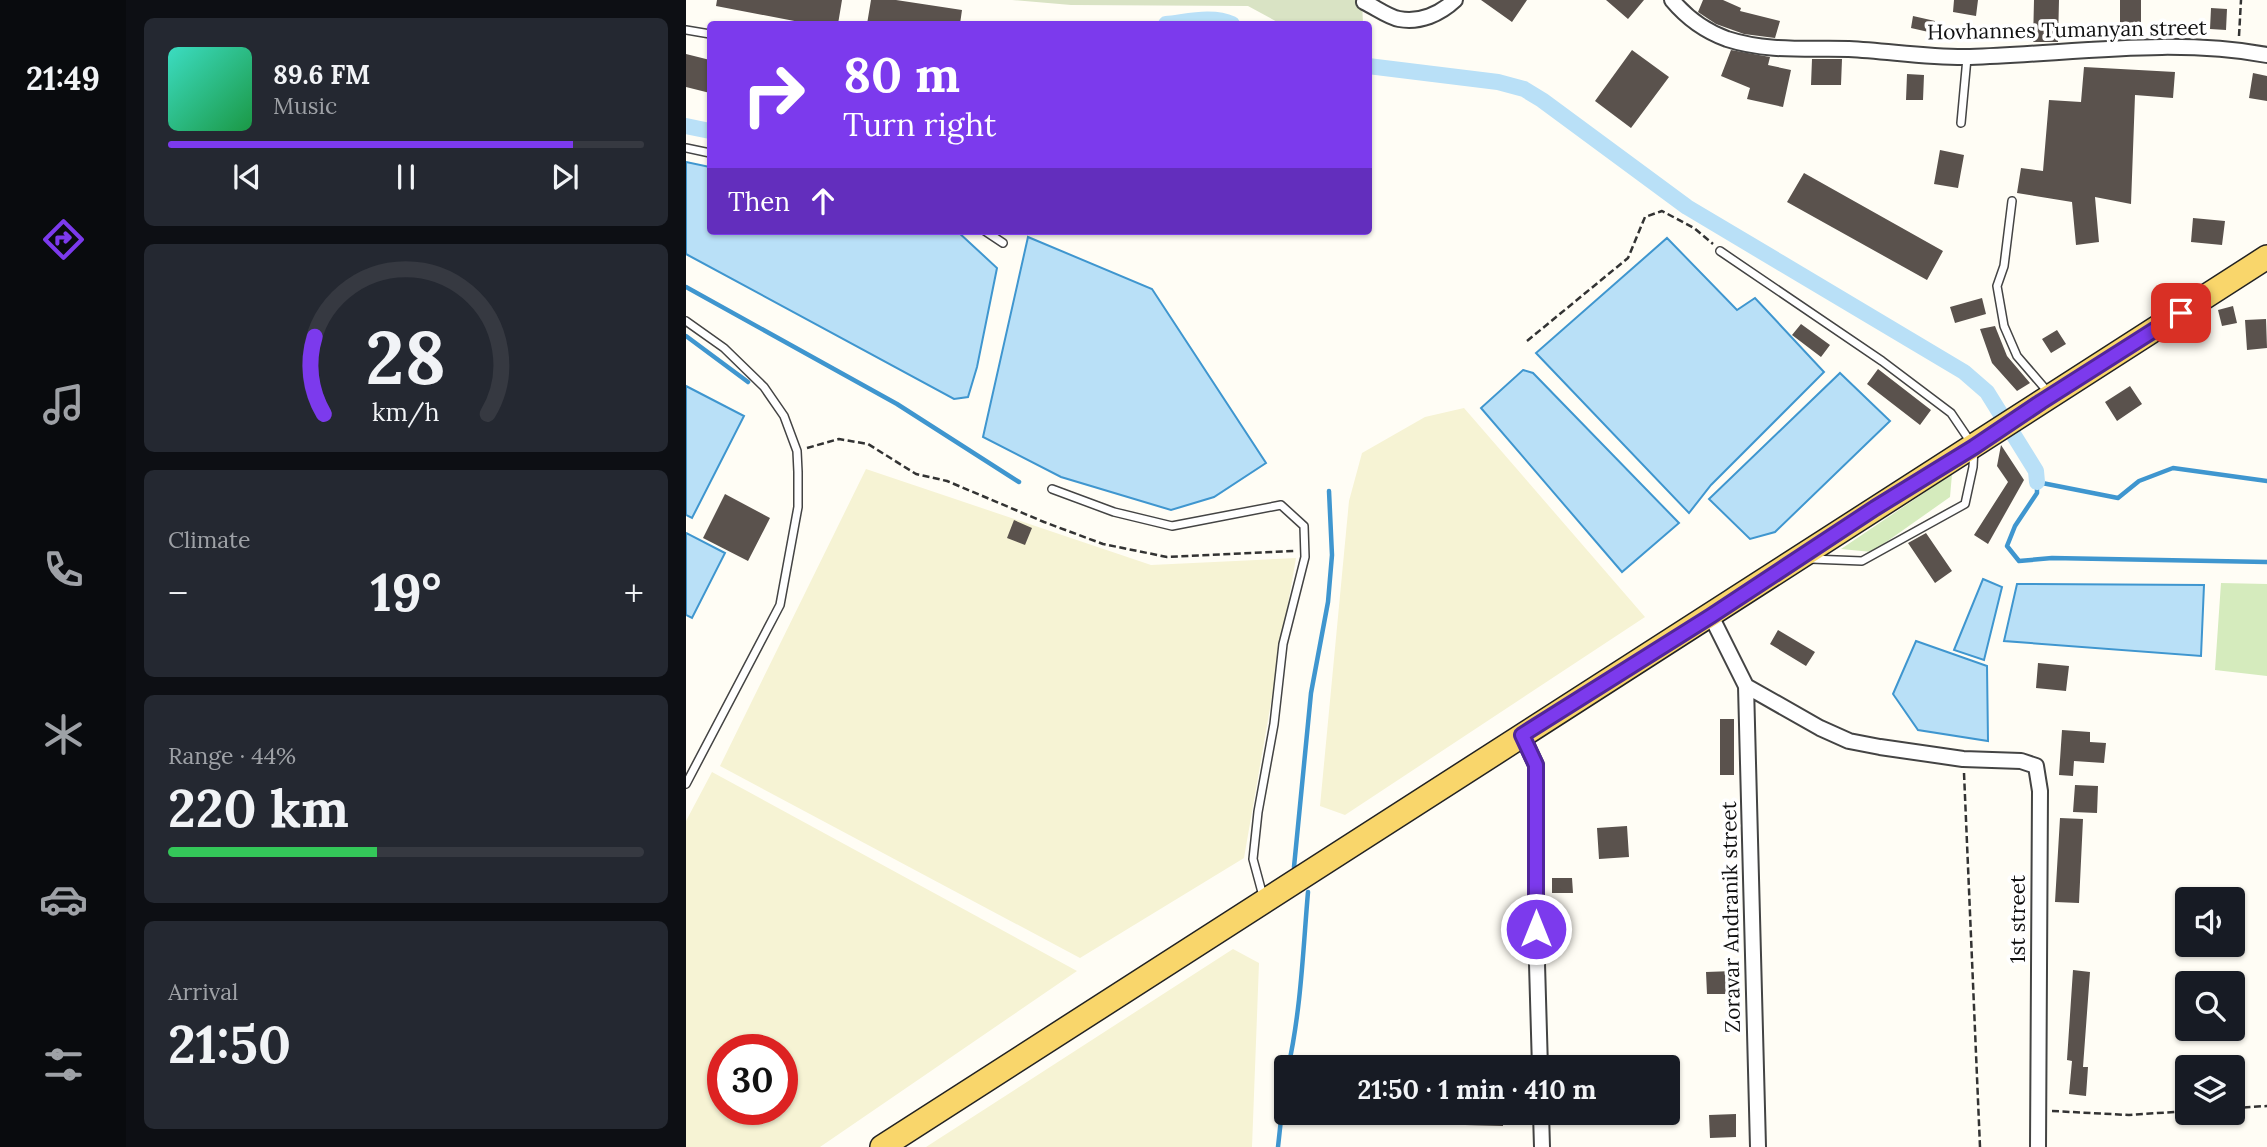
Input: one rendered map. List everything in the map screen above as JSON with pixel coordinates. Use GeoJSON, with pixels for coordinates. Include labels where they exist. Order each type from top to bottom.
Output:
{"type":"FeatureCollection","features":[{"type":"Feature","properties":{"kind":"main road"},"geometry":{"type":"LineString","coordinates":[[882,1147],[2267,257]]}},
{"type":"Feature","properties":{"kind":"street"},"geometry":{"type":"LineString","coordinates":[[1361,1],[1398,19],[1423,20],[1455,0]]}},
{"type":"Feature","properties":{"kind":"street","name":"Hovhannes Tumanyan street"},"geometry":{"type":"LineString","coordinates":[[1672,0],[1686,17],[1710,31],[1726,39],[1759,47],[1855,49],[1967,57],[2166,46],[2239,49],[2267,55]]}},
{"type":"Feature","properties":{"kind":"street"},"geometry":{"type":"LineString","coordinates":[[1711,616],[1746,686],[1820,728],[1849,741],[1963,759]]}},
{"type":"Feature","properties":{"kind":"street","name":"Zoravar Andranik street"},"geometry":{"type":"LineString","coordinates":[[1746,686],[1758,1147]]}},
{"type":"Feature","properties":{"kind":"street"},"geometry":{"type":"LineString","coordinates":[[1522,735],[1536,765],[1540,1055]]}},
{"type":"Feature","properties":{"kind":"street","name":"1st street"},"geometry":{"type":"LineString","coordinates":[[1963,759],[2021,761],[2036,766],[2040,791],[2038,1147]]}},
{"type":"Feature","properties":{"kind":"street"},"geometry":{"type":"LineString","coordinates":[[1541,1125],[1542,1147]]}},
{"type":"Feature","properties":{"kind":"lane"},"geometry":{"type":"LineString","coordinates":[[686,30],[707,34]]}},
{"type":"Feature","properties":{"kind":"lane"},"geometry":{"type":"LineString","coordinates":[[1961,122],[1967,57]]}},
{"type":"Feature","properties":{"kind":"lane"},"geometry":{"type":"LineString","coordinates":[[686,148],[707,152]]}},
{"type":"Feature","properties":{"kind":"lane"},"geometry":{"type":"LineString","coordinates":[[2012,201],[2004,266],[1997,286],[2004,326],[2017,356],[2046,398]]}},
{"type":"Feature","properties":{"kind":"lane"},"geometry":{"type":"LineString","coordinates":[[991,235],[1003,243]]}},
{"type":"Feature","properties":{"kind":"lane"},"geometry":{"type":"LineString","coordinates":[[1720,251],[1882,361],[1951,413],[1981,442],[1965,504],[1862,561],[1796,559]]}},
{"type":"Feature","properties":{"kind":"lane"},"geometry":{"type":"LineString","coordinates":[[686,321],[724,348],[764,387],[784,416],[797,451],[798,507],[780,605],[686,784]]}},
{"type":"Feature","properties":{"kind":"lane"},"geometry":{"type":"LineString","coordinates":[[1052,489],[1114,512],[1172,526],[1281,505],[1304,526],[1305,557],[1283,644],[1275,724],[1253,859],[1264,900]]}},
{"type":"Feature","properties":{"kind":"path"},"geometry":{"type":"LineString","coordinates":[[2239,49],[2241,0]]}},
{"type":"Feature","properties":{"kind":"path"},"geometry":{"type":"LineString","coordinates":[[1527,341],[1628,258],[1645,217],[1662,211],[1695,228],[1720,251]]}},
{"type":"Feature","properties":{"kind":"path"},"geometry":{"type":"LineString","coordinates":[[797,451],[839,439],[868,444],[916,474],[947,481],[1044,523],[1103,544],[1167,557],[1305,550]]}},
{"type":"Feature","properties":{"kind":"path"},"geometry":{"type":"LineString","coordinates":[[1963,759],[1980,1147]]}},
{"type":"Feature","properties":{"kind":"path"},"geometry":{"type":"LineString","coordinates":[[2245,1107],[2267,1106]]}},
{"type":"Feature","properties":{"kind":"path"},"geometry":{"type":"LineString","coordinates":[[2038,1111],[2129,1115],[2175,1112]]}},
{"type":"Feature","properties":{"kind":"shaded area"},"geometry":{"type":"Polygon","coordinates":[[[1464,408],[1645,617],[1345,815],[1320,806],[1349,501],[1362,453],[1425,417],[1464,408]]]}},
{"type":"Feature","properties":{"kind":"shaded area"},"geometry":{"type":"Polygon","coordinates":[[[866,469],[1151,565],[1296,558],[1244,858],[1080,958],[720,766],[866,469]]]}},
{"type":"Feature","properties":{"kind":"shaded area"},"geometry":{"type":"Polygon","coordinates":[[[712,772],[1077,971],[820,1147],[686,1147],[686,821],[712,772]]]}},
{"type":"Feature","properties":{"kind":"shaded area"},"geometry":{"type":"Polygon","coordinates":[[[1233,949],[1259,963],[1252,1147],[926,1147],[1233,949]]]}},
{"type":"Feature","properties":{"kind":"green space"},"geometry":{"type":"Polygon","coordinates":[[[1012,0],[1362,0],[1363,21],[1276,21],[1248,6],[1071,5],[1012,0]]]}},
{"type":"Feature","properties":{"kind":"green space"},"geometry":{"type":"Polygon","coordinates":[[[1952,474],[1950,497],[1872,552],[1841,549],[1952,474]]]}},
{"type":"Feature","properties":{"kind":"green space"},"geometry":{"type":"Polygon","coordinates":[[[2221,583],[2267,584],[2267,676],[2215,670],[2221,583]]]}},
{"type":"Feature","properties":{"kind":"water"},"geometry":{"type":"Polygon","coordinates":[[[686,162],[707,166],[707,235],[961,235],[997,268],[977,367],[968,397],[954,399],[686,254],[686,162]]]}},
{"type":"Feature","properties":{"kind":"water"},"geometry":{"type":"Polygon","coordinates":[[[1028,237],[1152,289],[1266,463],[1214,497],[1171,510],[1061,477],[983,437],[1028,237]]]}},
{"type":"Feature","properties":{"kind":"water"},"geometry":{"type":"Polygon","coordinates":[[[1667,238],[1737,310],[1755,298],[1824,372],[1711,485],[1689,513],[1536,353],[1667,238]]]}},
{"type":"Feature","properties":{"kind":"water"},"geometry":{"type":"Polygon","coordinates":[[[1523,370],[1533,373],[1679,523],[1622,572],[1481,408],[1523,370]]]}},
{"type":"Feature","properties":{"kind":"water"},"geometry":{"type":"Polygon","coordinates":[[[1840,373],[1890,421],[1775,532],[1750,539],[1709,499],[1840,373]]]}},
{"type":"Feature","properties":{"kind":"water"},"geometry":{"type":"Polygon","coordinates":[[[686,386],[744,416],[692,518],[686,515],[686,386]]]}},
{"type":"Feature","properties":{"kind":"water"},"geometry":{"type":"Polygon","coordinates":[[[686,533],[725,553],[692,618],[686,615],[686,533]]]}},
{"type":"Feature","properties":{"kind":"water"},"geometry":{"type":"Polygon","coordinates":[[[1983,579],[2002,587],[1984,660],[1954,650],[1983,579]]]}},
{"type":"Feature","properties":{"kind":"water"},"geometry":{"type":"Polygon","coordinates":[[[2017,584],[2204,585],[2201,656],[2004,641],[2017,584]]]}},
{"type":"Feature","properties":{"kind":"water"},"geometry":{"type":"Polygon","coordinates":[[[1916,641],[1987,666],[1988,741],[1918,730],[1893,694],[1916,641]]]}},
{"type":"Feature","properties":{"kind":"building"},"geometry":{"type":"Polygon","coordinates":[[[717,0],[842,0],[838,21],[794,21],[716,6],[717,0]]]}},
{"type":"Feature","properties":{"kind":"building"},"geometry":{"type":"Polygon","coordinates":[[[871,0],[896,0],[962,10],[960,21],[868,21],[871,0]]]}},
{"type":"Feature","properties":{"kind":"building"},"geometry":{"type":"Polygon","coordinates":[[[1481,0],[1527,0],[1512,22],[1481,0]]]}},
{"type":"Feature","properties":{"kind":"building"},"geometry":{"type":"Polygon","coordinates":[[[1606,0],[1644,0],[1628,19],[1606,0]]]}},
{"type":"Feature","properties":{"kind":"building"},"geometry":{"type":"Polygon","coordinates":[[[1703,0],[1723,0],[1741,8],[1740,11],[1780,21],[1775,38],[1744,34],[1716,24],[1698,12],[1703,0]]]}},
{"type":"Feature","properties":{"kind":"building"},"geometry":{"type":"Polygon","coordinates":[[[1954,0],[1978,0],[1976,16],[1953,12],[1954,0]]]}},
{"type":"Feature","properties":{"kind":"building"},"geometry":{"type":"Polygon","coordinates":[[[2034,0],[2059,0],[2058,42],[2033,42],[2034,0]]]}},
{"type":"Feature","properties":{"kind":"building"},"geometry":{"type":"Polygon","coordinates":[[[2120,0],[2141,0],[2141,27],[2120,27],[2120,0]]]}},
{"type":"Feature","properties":{"kind":"building"},"geometry":{"type":"Polygon","coordinates":[[[2211,8],[2227,9],[2226,30],[2210,29],[2211,8]]]}},
{"type":"Feature","properties":{"kind":"building"},"geometry":{"type":"Polygon","coordinates":[[[1913,16],[1935,21],[1933,33],[1911,28],[1913,16]]]}},
{"type":"Feature","properties":{"kind":"building"},"geometry":{"type":"Polygon","coordinates":[[[1632,50],[1669,77],[1631,128],[1595,101],[1632,50]]]}},
{"type":"Feature","properties":{"kind":"building"},"geometry":{"type":"Polygon","coordinates":[[[1731,50],[1770,57],[1768,65],[1791,70],[1783,107],[1747,99],[1750,88],[1721,76],[1731,50]]]}},
{"type":"Feature","properties":{"kind":"building"},"geometry":{"type":"Polygon","coordinates":[[[686,54],[707,59],[707,92],[686,87],[686,54]]]}},
{"type":"Feature","properties":{"kind":"building"},"geometry":{"type":"Polygon","coordinates":[[[1812,59],[1842,59],[1841,85],[1811,85],[1812,59]]]}},
{"type":"Feature","properties":{"kind":"building"},"geometry":{"type":"Polygon","coordinates":[[[2084,67],[2175,72],[2173,98],[2135,95],[2131,204],[2095,197],[2099,242],[2076,245],[2072,202],[2017,193],[2021,168],[2043,171],[2049,100],[2081,102],[2084,67]]]}},
{"type":"Feature","properties":{"kind":"building"},"geometry":{"type":"Polygon","coordinates":[[[2253,73],[2267,76],[2267,101],[2249,98],[2253,73]]]}},
{"type":"Feature","properties":{"kind":"building"},"geometry":{"type":"Polygon","coordinates":[[[1907,74],[1924,75],[1923,100],[1906,100],[1907,74]]]}},
{"type":"Feature","properties":{"kind":"building"},"geometry":{"type":"Polygon","coordinates":[[[1940,150],[1964,155],[1958,188],[1934,184],[1940,150]]]}},
{"type":"Feature","properties":{"kind":"building"},"geometry":{"type":"Polygon","coordinates":[[[1804,173],[1943,251],[1927,280],[1787,202],[1804,173]]]}},
{"type":"Feature","properties":{"kind":"building"},"geometry":{"type":"Polygon","coordinates":[[[2193,218],[2225,221],[2222,245],[2191,242],[2193,218]]]}},
{"type":"Feature","properties":{"kind":"building"},"geometry":{"type":"Polygon","coordinates":[[[1982,298],[1986,314],[1955,323],[1950,307],[1982,298]]]}},
{"type":"Feature","properties":{"kind":"building"},"geometry":{"type":"Polygon","coordinates":[[[2233,306],[2237,323],[2222,326],[2218,310],[2233,306]]]}},
{"type":"Feature","properties":{"kind":"building"},"geometry":{"type":"Polygon","coordinates":[[[2266,319],[2267,348],[2247,350],[2245,320],[2266,319]]]}},
{"type":"Feature","properties":{"kind":"building"},"geometry":{"type":"Polygon","coordinates":[[[1801,324],[1830,345],[1821,357],[1792,335],[1801,324]]]}},
{"type":"Feature","properties":{"kind":"building"},"geometry":{"type":"Polygon","coordinates":[[[1995,326],[2007,356],[2030,383],[2017,391],[1992,363],[1980,329],[1995,326]]]}},
{"type":"Feature","properties":{"kind":"building"},"geometry":{"type":"Polygon","coordinates":[[[2057,330],[2066,344],[2051,353],[2042,339],[2057,330]]]}},
{"type":"Feature","properties":{"kind":"building"},"geometry":{"type":"Polygon","coordinates":[[[1878,369],[1931,410],[1920,425],[1867,384],[1878,369]]]}},
{"type":"Feature","properties":{"kind":"building"},"geometry":{"type":"Polygon","coordinates":[[[2130,386],[2142,404],[2117,421],[2105,402],[2130,386]]]}},
{"type":"Feature","properties":{"kind":"building"},"geometry":{"type":"Polygon","coordinates":[[[2001,445],[2024,480],[1988,544],[1974,535],[2008,482],[1997,466],[2001,445]]]}},
{"type":"Feature","properties":{"kind":"building"},"geometry":{"type":"Polygon","coordinates":[[[725,494],[770,518],[748,561],[703,538],[725,494]]]}},
{"type":"Feature","properties":{"kind":"building"},"geometry":{"type":"Polygon","coordinates":[[[1014,520],[1032,528],[1025,545],[1007,538],[1014,520]]]}},
{"type":"Feature","properties":{"kind":"building"},"geometry":{"type":"Polygon","coordinates":[[[1926,533],[1952,571],[1935,583],[1908,543],[1926,533]]]}},
{"type":"Feature","properties":{"kind":"building"},"geometry":{"type":"Polygon","coordinates":[[[1778,630],[1815,652],[1806,666],[1770,644],[1778,630]]]}},
{"type":"Feature","properties":{"kind":"building"},"geometry":{"type":"Polygon","coordinates":[[[2038,663],[2069,666],[2066,691],[2036,688],[2038,663]]]}},
{"type":"Feature","properties":{"kind":"building"},"geometry":{"type":"Polygon","coordinates":[[[1720,719],[1734,719],[1734,775],[1720,775],[1720,719]]]}},
{"type":"Feature","properties":{"kind":"building"},"geometry":{"type":"Polygon","coordinates":[[[2062,730],[2090,732],[2090,742],[2106,743],[2104,763],[2074,761],[2073,776],[2059,775],[2062,730]]]}},
{"type":"Feature","properties":{"kind":"building"},"geometry":{"type":"Polygon","coordinates":[[[2075,785],[2098,786],[2097,813],[2073,812],[2075,785]]]}},
{"type":"Feature","properties":{"kind":"building"},"geometry":{"type":"Polygon","coordinates":[[[2060,818],[2083,819],[2079,903],[2055,902],[2060,818]]]}},
{"type":"Feature","properties":{"kind":"building"},"geometry":{"type":"Polygon","coordinates":[[[1627,826],[1629,857],[1599,859],[1597,828],[1627,826]]]}},
{"type":"Feature","properties":{"kind":"building"},"geometry":{"type":"Polygon","coordinates":[[[1552,878],[1572,878],[1573,893],[1552,893],[1552,878]]]}},
{"type":"Feature","properties":{"kind":"building"},"geometry":{"type":"Polygon","coordinates":[[[2073,970],[2090,972],[2083,1067],[2088,1067],[2086,1096],[2069,1094],[2072,1061],[2067,1060],[2073,970]]]}},
{"type":"Feature","properties":{"kind":"building"},"geometry":{"type":"Polygon","coordinates":[[[1733,971],[1733,994],[1707,994],[1706,972],[1733,971]]]}},
{"type":"Feature","properties":{"kind":"building"},"geometry":{"type":"Polygon","coordinates":[[[1736,1114],[1736,1137],[1710,1138],[1709,1115],[1736,1114]]]}},
{"type":"Feature","properties":{"kind":"waterway"},"geometry":{"type":"LineString","coordinates":[[1191,21],[1224,21]]}},
{"type":"Feature","properties":{"kind":"waterway"},"geometry":{"type":"LineString","coordinates":[[1372,66],[1498,82],[1524,89],[1542,100],[1687,207],[1964,372],[1987,392],[2036,471],[2037,482]]}},
{"type":"Feature","properties":{"kind":"waterway"},"geometry":{"type":"LineString","coordinates":[[686,126],[707,130]]}},
{"type":"Feature","properties":{"kind":"waterway"},"geometry":{"type":"LineString","coordinates":[[686,287],[897,404],[1019,482]]}},
{"type":"Feature","properties":{"kind":"waterway"},"geometry":{"type":"LineString","coordinates":[[686,336],[748,382]]}},
{"type":"Feature","properties":{"kind":"waterway"},"geometry":{"type":"LineString","coordinates":[[2267,481],[2173,468],[2139,481],[2118,498],[2037,482],[2037,493],[2015,526],[2007,546],[2019,561],[2052,558],[2267,562]]}},
{"type":"Feature","properties":{"kind":"waterway"},"geometry":{"type":"LineString","coordinates":[[1294,867],[1311,693],[1328,602],[1332,555],[1329,491]]}},
{"type":"Feature","properties":{"kind":"waterway"},"geometry":{"type":"LineString","coordinates":[[1290,1055],[1299,1002],[1308,892]]}},
{"type":"Feature","properties":{"kind":"waterway"},"geometry":{"type":"LineString","coordinates":[[1278,1147],[1280,1125]]}},
{"type":"Feature","properties":{"kind":"route"},"geometry":{"type":"LineString","coordinates":[[1536,929],[1536,765],[1522,735],[2181,313]]}}]}
